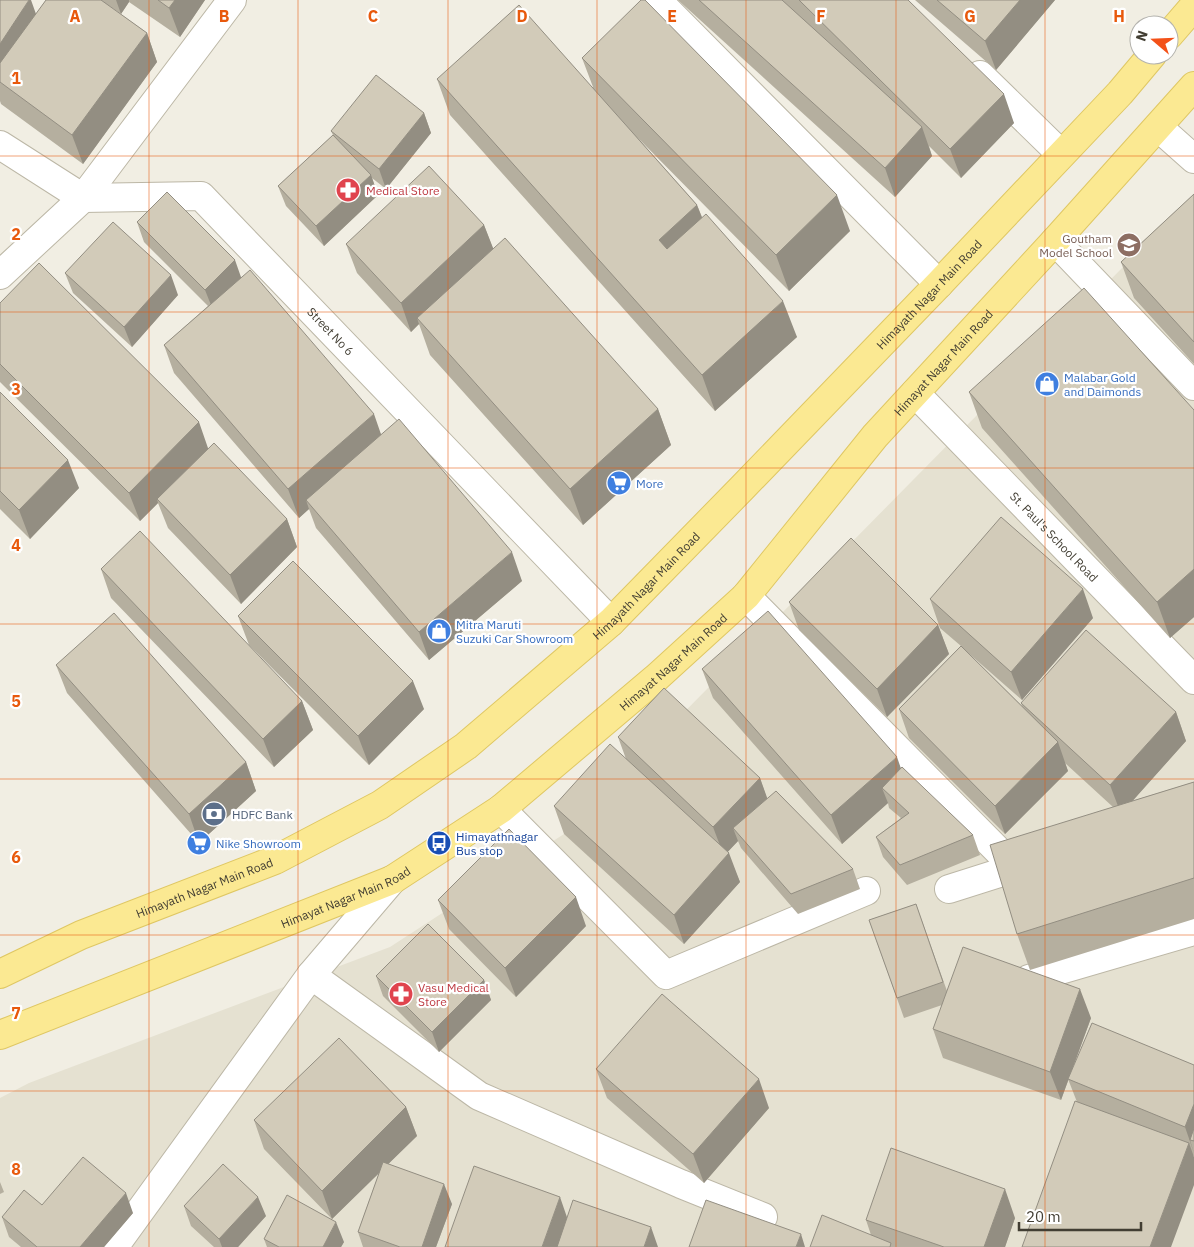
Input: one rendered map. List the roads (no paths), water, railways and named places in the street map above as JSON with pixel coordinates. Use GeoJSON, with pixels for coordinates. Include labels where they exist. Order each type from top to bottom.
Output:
{"type":"FeatureCollection","features":[{"type":"Feature","properties":{"kind":"main road"},"geometry":{"type":"LineString","coordinates":[[1179,23],[1194,6]]}},
{"type":"Feature","properties":{"kind":"main road","name":"Himayath Nagar Main Road"},"geometry":{"type":"LineString","coordinates":[[0,974],[81,935],[275,860],[380,805],[466,746],[611,622],[938,284],[1120,93],[1144,65]]}},
{"type":"Feature","properties":{"kind":"main road","name":"Himayat Nagar Main Road"},"geometry":{"type":"LineString","coordinates":[[0,1035],[392,880],[501,809],[656,678],[746,596],[875,436],[1194,86]]}},
{"type":"Feature","properties":{"kind":"street"},"geometry":{"type":"LineString","coordinates":[[0,275],[82,198],[232,0]]}},
{"type":"Feature","properties":{"kind":"street"},"geometry":{"type":"LineString","coordinates":[[657,0],[938,284]]}},
{"type":"Feature","properties":{"kind":"street"},"geometry":{"type":"LineString","coordinates":[[962,59],[1061,154]]}},
{"type":"Feature","properties":{"kind":"street"},"geometry":{"type":"LineString","coordinates":[[1158,127],[1194,159]]}},
{"type":"Feature","properties":{"kind":"street"},"geometry":{"type":"LineString","coordinates":[[0,145],[82,198]]}},
{"type":"Feature","properties":{"kind":"street","name":"Street No 6"},"geometry":{"type":"LineString","coordinates":[[82,198],[201,196],[611,622]]}},
{"type":"Feature","properties":{"kind":"street"},"geometry":{"type":"LineString","coordinates":[[1055,240],[1194,386]]}},
{"type":"Feature","properties":{"kind":"street","name":"St. Paul's School Road"},"geometry":{"type":"LineString","coordinates":[[915,393],[1194,680]]}},
{"type":"Feature","properties":{"kind":"street"},"geometry":{"type":"LineString","coordinates":[[746,596],[1015,868]]}},
{"type":"Feature","properties":{"kind":"street"},"geometry":{"type":"LineString","coordinates":[[501,809],[666,975],[866,891]]}},
{"type":"Feature","properties":{"kind":"street"},"geometry":{"type":"LineString","coordinates":[[949,889],[1053,856]]}},
{"type":"Feature","properties":{"kind":"street"},"geometry":{"type":"LineString","coordinates":[[114,1247],[311,975],[392,880]]}},
{"type":"Feature","properties":{"kind":"street"},"geometry":{"type":"LineString","coordinates":[[1029,978],[1194,930]]}},
{"type":"Feature","properties":{"kind":"street"},"geometry":{"type":"LineString","coordinates":[[311,975],[479,1096],[681,1184],[763,1217]]}},
{"type":"Feature","properties":{"kind":"place","name":"Medical Store"},"geometry":{"type":"Point","coordinates":[348,190]}},
{"type":"Feature","properties":{"kind":"place","name":"Goutham Model School"},"geometry":{"type":"Point","coordinates":[1129,245]}},
{"type":"Feature","properties":{"kind":"place","name":"Malabar Gold and Daimonds"},"geometry":{"type":"Point","coordinates":[1047,384]}},
{"type":"Feature","properties":{"kind":"place","name":"More"},"geometry":{"type":"Point","coordinates":[619,483]}},
{"type":"Feature","properties":{"kind":"place","name":"Mitra Maruti Suzuki Car Showroom"},"geometry":{"type":"Point","coordinates":[439,631]}},
{"type":"Feature","properties":{"kind":"place","name":"HDFC Bank"},"geometry":{"type":"Point","coordinates":[214,814]}},
{"type":"Feature","properties":{"kind":"place","name":"Nike Showroom"},"geometry":{"type":"Point","coordinates":[199,843]}},
{"type":"Feature","properties":{"kind":"place","name":"Himayathnagar Bus stop"},"geometry":{"type":"Point","coordinates":[439,843]}},
{"type":"Feature","properties":{"kind":"place","name":"Vasu Medical Store"},"geometry":{"type":"Point","coordinates":[401,994]}}]}
